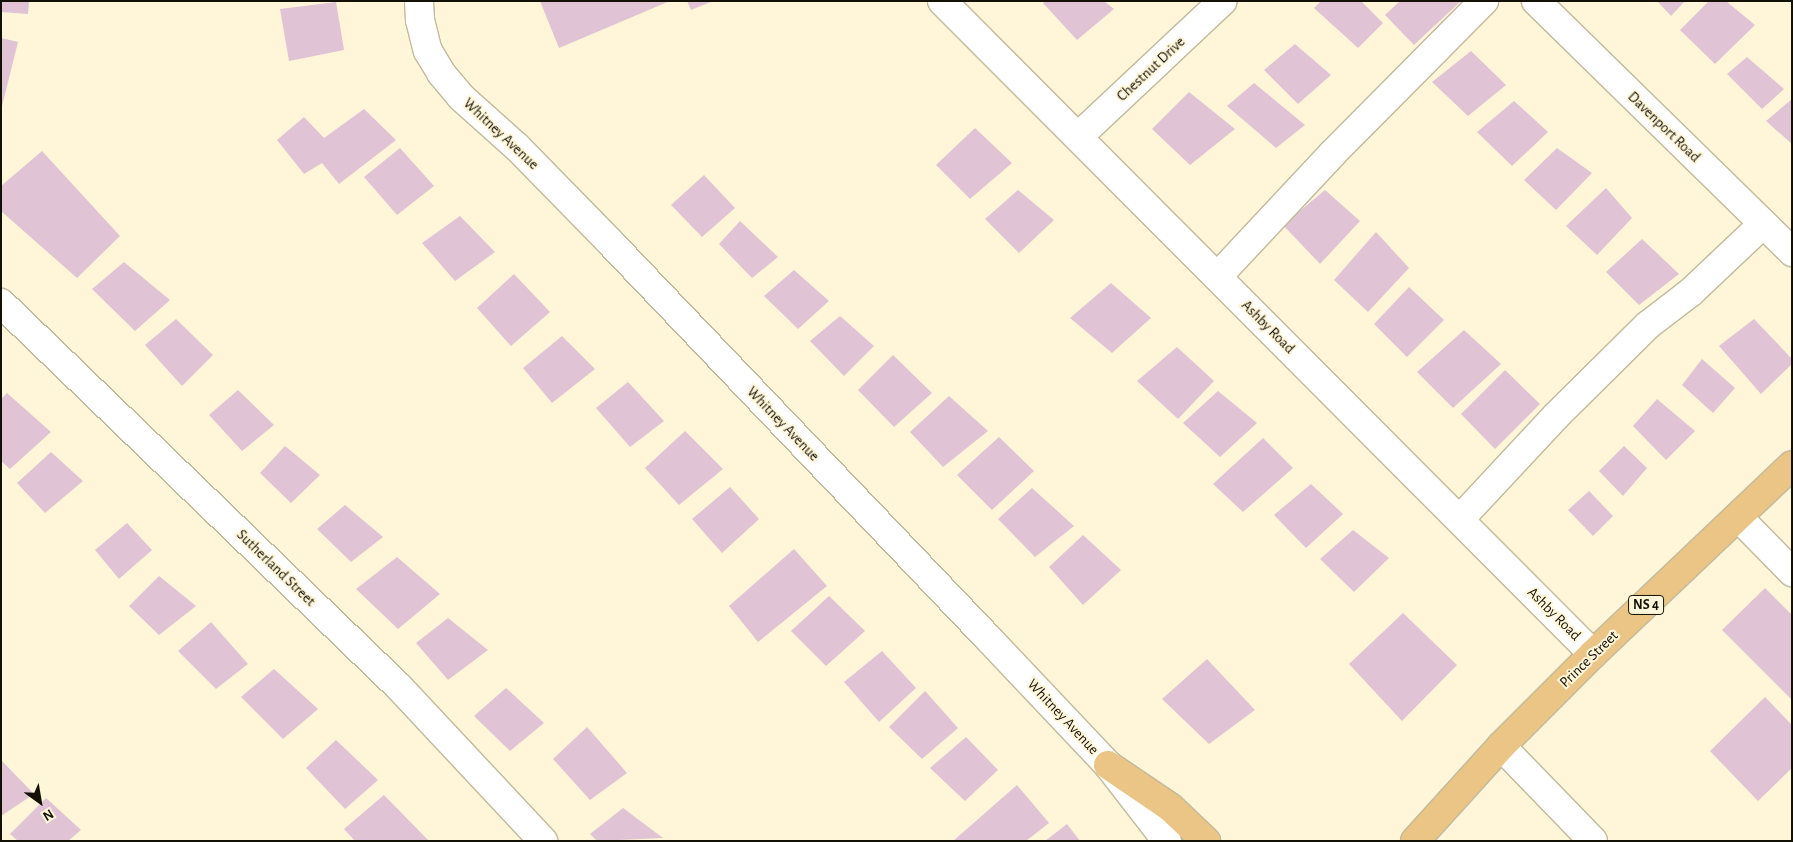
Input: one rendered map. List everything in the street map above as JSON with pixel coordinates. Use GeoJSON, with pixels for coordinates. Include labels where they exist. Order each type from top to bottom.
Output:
{"type":"FeatureCollection","features":[{"type":"Feature","properties":{"kind":"main road","name":"Prince Street"},"geometry":{"type":"LineString","coordinates":[[1416,841],[1502,746],[1593,654],[1792,465]]}},
{"type":"Feature","properties":{"kind":"main road"},"geometry":{"type":"LineString","coordinates":[[1108,765],[1170,807],[1206,841]]}},
{"type":"Feature","properties":{"kind":"street","name":"Whitney Avenue"},"geometry":{"type":"LineString","coordinates":[[419,1],[421,27],[428,51],[441,73],[461,97],[517,147],[603,234],[1108,765],[1167,841]]}},
{"type":"Feature","properties":{"kind":"street","name":"Ashby Road"},"geometry":{"type":"LineString","coordinates":[[942,1],[1079,136],[1593,654]]}},
{"type":"Feature","properties":{"kind":"street","name":"Chestnut Drive"},"geometry":{"type":"LineString","coordinates":[[1079,136],[1223,1]]}},
{"type":"Feature","properties":{"kind":"street"},"geometry":{"type":"LineString","coordinates":[[1218,276],[1332,154],[1484,1]]}},
{"type":"Feature","properties":{"kind":"street","name":"Davenport Road"},"geometry":{"type":"LineString","coordinates":[[1536,1],[1792,252]]}},
{"type":"Feature","properties":{"kind":"street"},"geometry":{"type":"LineString","coordinates":[[1460,519],[1556,416],[1648,325],[1691,292],[1763,224]]}},
{"type":"Feature","properties":{"kind":"street","name":"Sutherland Street"},"geometry":{"type":"LineString","coordinates":[[1,303],[399,687],[542,841]]}},
{"type":"Feature","properties":{"kind":"street"},"geometry":{"type":"LineString","coordinates":[[1738,518],[1792,572]]}},
{"type":"Feature","properties":{"kind":"street"},"geometry":{"type":"LineString","coordinates":[[1502,746],[1593,841]]}},
{"type":"Feature","properties":{"kind":"building"},"geometry":{"type":"Polygon","coordinates":[[[1,1],[29,1],[28,14],[1,12],[1,1]]]}},
{"type":"Feature","properties":{"kind":"building"},"geometry":{"type":"Polygon","coordinates":[[[540,1],[670,1],[559,48],[540,1]]]}},
{"type":"Feature","properties":{"kind":"building"},"geometry":{"type":"Polygon","coordinates":[[[687,1],[713,1],[691,10],[687,1]]]}},
{"type":"Feature","properties":{"kind":"building"},"geometry":{"type":"Polygon","coordinates":[[[1045,1],[1104,1],[1114,9],[1077,40],[1043,3],[1045,1]]]}},
{"type":"Feature","properties":{"kind":"building"},"geometry":{"type":"Polygon","coordinates":[[[1321,1],[1361,1],[1383,23],[1358,48],[1314,8],[1321,1]]]}},
{"type":"Feature","properties":{"kind":"building"},"geometry":{"type":"Polygon","coordinates":[[[1400,1],[1461,1],[1414,45],[1385,15],[1400,1]]]}},
{"type":"Feature","properties":{"kind":"building"},"geometry":{"type":"Polygon","coordinates":[[[1657,1],[1685,1],[1671,16],[1657,1]]]}},
{"type":"Feature","properties":{"kind":"building"},"geometry":{"type":"Polygon","coordinates":[[[1709,1],[1726,1],[1755,25],[1715,64],[1680,30],[1709,1]]]}},
{"type":"Feature","properties":{"kind":"building"},"geometry":{"type":"Polygon","coordinates":[[[336,2],[344,50],[289,61],[280,9],[336,2]]]}},
{"type":"Feature","properties":{"kind":"building"},"geometry":{"type":"Polygon","coordinates":[[[1,38],[18,42],[2,106],[1,105],[1,38]]]}},
{"type":"Feature","properties":{"kind":"building"},"geometry":{"type":"Polygon","coordinates":[[[1295,44],[1331,75],[1298,104],[1264,70],[1295,44]]]}},
{"type":"Feature","properties":{"kind":"building"},"geometry":{"type":"Polygon","coordinates":[[[1471,51],[1506,85],[1468,116],[1432,82],[1471,51]]]}},
{"type":"Feature","properties":{"kind":"building"},"geometry":{"type":"Polygon","coordinates":[[[1747,57],[1784,89],[1762,109],[1727,74],[1747,57]]]}},
{"type":"Feature","properties":{"kind":"building"},"geometry":{"type":"Polygon","coordinates":[[[1254,83],[1305,125],[1276,148],[1227,106],[1254,83]]]}},
{"type":"Feature","properties":{"kind":"building"},"geometry":{"type":"Polygon","coordinates":[[[1189,92],[1235,129],[1190,165],[1152,129],[1189,92]]]}},
{"type":"Feature","properties":{"kind":"building"},"geometry":{"type":"Polygon","coordinates":[[[1792,99],[1792,144],[1766,121],[1792,99]]]}},
{"type":"Feature","properties":{"kind":"building"},"geometry":{"type":"Polygon","coordinates":[[[1514,101],[1548,132],[1512,166],[1477,132],[1514,101]]]}},
{"type":"Feature","properties":{"kind":"building"},"geometry":{"type":"Polygon","coordinates":[[[364,109],[396,140],[339,184],[322,163],[304,174],[277,140],[304,117],[324,138],[364,109]]]}},
{"type":"Feature","properties":{"kind":"building"},"geometry":{"type":"Polygon","coordinates":[[[975,128],[1012,163],[970,199],[936,165],[975,128]]]}},
{"type":"Feature","properties":{"kind":"building"},"geometry":{"type":"Polygon","coordinates":[[[400,148],[434,186],[397,215],[364,177],[400,148]]]}},
{"type":"Feature","properties":{"kind":"building"},"geometry":{"type":"Polygon","coordinates":[[[1557,148],[1592,173],[1556,210],[1524,180],[1557,148]]]}},
{"type":"Feature","properties":{"kind":"building"},"geometry":{"type":"Polygon","coordinates":[[[42,151],[120,236],[77,278],[1,211],[1,186],[42,151]]]}},
{"type":"Feature","properties":{"kind":"building"},"geometry":{"type":"Polygon","coordinates":[[[704,175],[735,208],[702,237],[671,205],[704,175]]]}},
{"type":"Feature","properties":{"kind":"building"},"geometry":{"type":"Polygon","coordinates":[[[1606,188],[1632,218],[1597,255],[1566,226],[1606,188]]]}},
{"type":"Feature","properties":{"kind":"building"},"geometry":{"type":"Polygon","coordinates":[[[1018,190],[1054,220],[1019,253],[985,219],[1018,190]]]}},
{"type":"Feature","properties":{"kind":"building"},"geometry":{"type":"Polygon","coordinates":[[[1325,190],[1360,221],[1320,264],[1283,225],[1325,190]]]}},
{"type":"Feature","properties":{"kind":"building"},"geometry":{"type":"Polygon","coordinates":[[[460,216],[495,252],[455,281],[422,243],[460,216]]]}},
{"type":"Feature","properties":{"kind":"building"},"geometry":{"type":"Polygon","coordinates":[[[740,221],[778,257],[752,278],[719,244],[740,221]]]}},
{"type":"Feature","properties":{"kind":"building"},"geometry":{"type":"Polygon","coordinates":[[[1376,232],[1409,268],[1368,312],[1334,280],[1376,232]]]}},
{"type":"Feature","properties":{"kind":"building"},"geometry":{"type":"Polygon","coordinates":[[[1642,239],[1679,274],[1639,305],[1606,272],[1642,239]]]}},
{"type":"Feature","properties":{"kind":"building"},"geometry":{"type":"Polygon","coordinates":[[[124,262],[170,300],[135,331],[92,289],[124,262]]]}},
{"type":"Feature","properties":{"kind":"building"},"geometry":{"type":"Polygon","coordinates":[[[794,270],[829,301],[798,329],[764,296],[794,270]]]}},
{"type":"Feature","properties":{"kind":"building"},"geometry":{"type":"Polygon","coordinates":[[[514,274],[550,312],[511,346],[477,308],[514,274]]]}},
{"type":"Feature","properties":{"kind":"building"},"geometry":{"type":"Polygon","coordinates":[[[1111,283],[1151,318],[1112,353],[1070,318],[1111,283]]]}},
{"type":"Feature","properties":{"kind":"building"},"geometry":{"type":"Polygon","coordinates":[[[1409,287],[1444,320],[1407,357],[1374,324],[1409,287]]]}},
{"type":"Feature","properties":{"kind":"building"},"geometry":{"type":"Polygon","coordinates":[[[840,316],[874,346],[844,376],[810,341],[840,316]]]}},
{"type":"Feature","properties":{"kind":"building"},"geometry":{"type":"Polygon","coordinates":[[[176,319],[213,355],[182,386],[145,345],[176,319]]]}},
{"type":"Feature","properties":{"kind":"building"},"geometry":{"type":"Polygon","coordinates":[[[1754,319],[1792,359],[1792,364],[1761,394],[1719,346],[1754,319]]]}},
{"type":"Feature","properties":{"kind":"building"},"geometry":{"type":"Polygon","coordinates":[[[1464,330],[1501,364],[1453,408],[1417,372],[1464,330]]]}},
{"type":"Feature","properties":{"kind":"building"},"geometry":{"type":"Polygon","coordinates":[[[562,336],[595,369],[552,403],[523,368],[562,336]]]}},
{"type":"Feature","properties":{"kind":"building"},"geometry":{"type":"Polygon","coordinates":[[[1177,347],[1214,381],[1178,419],[1137,381],[1177,347]]]}},
{"type":"Feature","properties":{"kind":"building"},"geometry":{"type":"Polygon","coordinates":[[[893,355],[932,393],[894,427],[858,390],[893,355]]]}},
{"type":"Feature","properties":{"kind":"building"},"geometry":{"type":"Polygon","coordinates":[[[1702,359],[1735,388],[1713,413],[1682,385],[1702,359]]]}},
{"type":"Feature","properties":{"kind":"building"},"geometry":{"type":"Polygon","coordinates":[[[1505,370],[1540,404],[1495,449],[1461,414],[1505,370]]]}},
{"type":"Feature","properties":{"kind":"building"},"geometry":{"type":"Polygon","coordinates":[[[628,382],[664,421],[630,447],[596,408],[628,382]]]}},
{"type":"Feature","properties":{"kind":"building"},"geometry":{"type":"Polygon","coordinates":[[[238,390],[274,425],[242,451],[209,415],[238,390]]]}},
{"type":"Feature","properties":{"kind":"building"},"geometry":{"type":"Polygon","coordinates":[[[1218,391],[1257,423],[1220,457],[1183,423],[1218,391]]]}},
{"type":"Feature","properties":{"kind":"building"},"geometry":{"type":"Polygon","coordinates":[[[7,393],[51,432],[10,469],[1,461],[1,399],[7,393]]]}},
{"type":"Feature","properties":{"kind":"building"},"geometry":{"type":"Polygon","coordinates":[[[949,396],[988,431],[943,467],[910,432],[949,396]]]}},
{"type":"Feature","properties":{"kind":"building"},"geometry":{"type":"Polygon","coordinates":[[[1657,399],[1695,431],[1666,460],[1633,426],[1657,399]]]}},
{"type":"Feature","properties":{"kind":"building"},"geometry":{"type":"Polygon","coordinates":[[[685,431],[723,469],[679,505],[645,468],[685,431]]]}},
{"type":"Feature","properties":{"kind":"building"},"geometry":{"type":"Polygon","coordinates":[[[999,437],[1034,471],[992,510],[957,475],[999,437]]]}},
{"type":"Feature","properties":{"kind":"building"},"geometry":{"type":"Polygon","coordinates":[[[1263,438],[1293,468],[1243,512],[1213,484],[1263,438]]]}},
{"type":"Feature","properties":{"kind":"building"},"geometry":{"type":"Polygon","coordinates":[[[285,446],[320,475],[291,503],[260,473],[285,446]]]}},
{"type":"Feature","properties":{"kind":"building"},"geometry":{"type":"Polygon","coordinates":[[[1624,446],[1647,468],[1623,496],[1599,471],[1624,446]]]}},
{"type":"Feature","properties":{"kind":"building"},"geometry":{"type":"Polygon","coordinates":[[[51,452],[83,481],[45,513],[17,483],[51,452]]]}},
{"type":"Feature","properties":{"kind":"building"},"geometry":{"type":"Polygon","coordinates":[[[1311,484],[1343,514],[1306,548],[1274,515],[1311,484]]]}},
{"type":"Feature","properties":{"kind":"building"},"geometry":{"type":"Polygon","coordinates":[[[730,487],[759,519],[722,553],[692,519],[730,487]]]}},
{"type":"Feature","properties":{"kind":"building"},"geometry":{"type":"Polygon","coordinates":[[[1032,488],[1074,526],[1035,557],[998,519],[1032,488]]]}},
{"type":"Feature","properties":{"kind":"building"},"geometry":{"type":"Polygon","coordinates":[[[1589,491],[1613,516],[1593,536],[1568,510],[1589,491]]]}},
{"type":"Feature","properties":{"kind":"building"},"geometry":{"type":"Polygon","coordinates":[[[345,505],[383,537],[351,562],[317,529],[345,505]]]}},
{"type":"Feature","properties":{"kind":"building"},"geometry":{"type":"Polygon","coordinates":[[[127,523],[152,550],[119,579],[95,550],[127,523]]]}},
{"type":"Feature","properties":{"kind":"building"},"geometry":{"type":"Polygon","coordinates":[[[1353,530],[1389,558],[1354,592],[1320,559],[1353,530]]]}},
{"type":"Feature","properties":{"kind":"building"},"geometry":{"type":"Polygon","coordinates":[[[1083,535],[1121,570],[1083,605],[1049,567],[1083,535]]]}},
{"type":"Feature","properties":{"kind":"building"},"geometry":{"type":"Polygon","coordinates":[[[794,549],[827,586],[758,642],[729,606],[794,549]]]}},
{"type":"Feature","properties":{"kind":"building"},"geometry":{"type":"Polygon","coordinates":[[[397,557],[440,594],[398,629],[356,589],[397,557]]]}},
{"type":"Feature","properties":{"kind":"building"},"geometry":{"type":"Polygon","coordinates":[[[159,576],[196,606],[159,635],[129,606],[159,576]]]}},
{"type":"Feature","properties":{"kind":"building"},"geometry":{"type":"Polygon","coordinates":[[[1765,588],[1792,615],[1792,700],[1722,630],[1765,588]]]}},
{"type":"Feature","properties":{"kind":"building"},"geometry":{"type":"Polygon","coordinates":[[[829,596],[865,631],[826,666],[791,631],[829,596]]]}},
{"type":"Feature","properties":{"kind":"building"},"geometry":{"type":"Polygon","coordinates":[[[1403,613],[1457,665],[1402,721],[1349,664],[1403,613]]]}},
{"type":"Feature","properties":{"kind":"building"},"geometry":{"type":"Polygon","coordinates":[[[448,618],[488,650],[448,680],[416,643],[448,618]]]}},
{"type":"Feature","properties":{"kind":"building"},"geometry":{"type":"Polygon","coordinates":[[[211,622],[248,664],[216,689],[178,651],[211,622]]]}},
{"type":"Feature","properties":{"kind":"building"},"geometry":{"type":"Polygon","coordinates":[[[882,651],[916,688],[879,722],[844,682],[882,651]]]}},
{"type":"Feature","properties":{"kind":"building"},"geometry":{"type":"Polygon","coordinates":[[[1207,659],[1255,710],[1209,744],[1162,699],[1207,659]]]}},
{"type":"Feature","properties":{"kind":"building"},"geometry":{"type":"Polygon","coordinates":[[[274,669],[318,709],[283,739],[241,697],[274,669]]]}},
{"type":"Feature","properties":{"kind":"building"},"geometry":{"type":"Polygon","coordinates":[[[506,688],[544,723],[510,751],[474,716],[506,688]]]}},
{"type":"Feature","properties":{"kind":"building"},"geometry":{"type":"Polygon","coordinates":[[[925,691],[958,728],[922,759],[889,727],[925,691]]]}},
{"type":"Feature","properties":{"kind":"building"},"geometry":{"type":"Polygon","coordinates":[[[1765,697],[1792,725],[1792,768],[1758,801],[1710,751],[1765,697]]]}},
{"type":"Feature","properties":{"kind":"building"},"geometry":{"type":"Polygon","coordinates":[[[587,727],[627,773],[590,800],[553,759],[587,727]]]}},
{"type":"Feature","properties":{"kind":"building"},"geometry":{"type":"Polygon","coordinates":[[[966,737],[998,770],[965,801],[930,768],[966,737]]]}},
{"type":"Feature","properties":{"kind":"building"},"geometry":{"type":"Polygon","coordinates":[[[336,740],[378,780],[345,809],[306,768],[336,740]]]}},
{"type":"Feature","properties":{"kind":"building"},"geometry":{"type":"Polygon","coordinates":[[[1,760],[34,794],[1,816],[1,760]]]}},
{"type":"Feature","properties":{"kind":"building"},"geometry":{"type":"Polygon","coordinates":[[[1017,785],[1049,823],[1026,841],[953,841],[1017,785]]]}},
{"type":"Feature","properties":{"kind":"building"},"geometry":{"type":"Polygon","coordinates":[[[384,795],[429,841],[355,841],[344,829],[384,795]]]}},
{"type":"Feature","properties":{"kind":"building"},"geometry":{"type":"Polygon","coordinates":[[[46,798],[81,830],[68,841],[18,841],[10,834],[46,798]]]}},
{"type":"Feature","properties":{"kind":"building"},"geometry":{"type":"Polygon","coordinates":[[[623,808],[663,838],[597,841],[590,834],[623,808]]]}},
{"type":"Feature","properties":{"kind":"building"},"geometry":{"type":"Polygon","coordinates":[[[1067,824],[1080,841],[1045,841],[1067,824]]]}}]}
